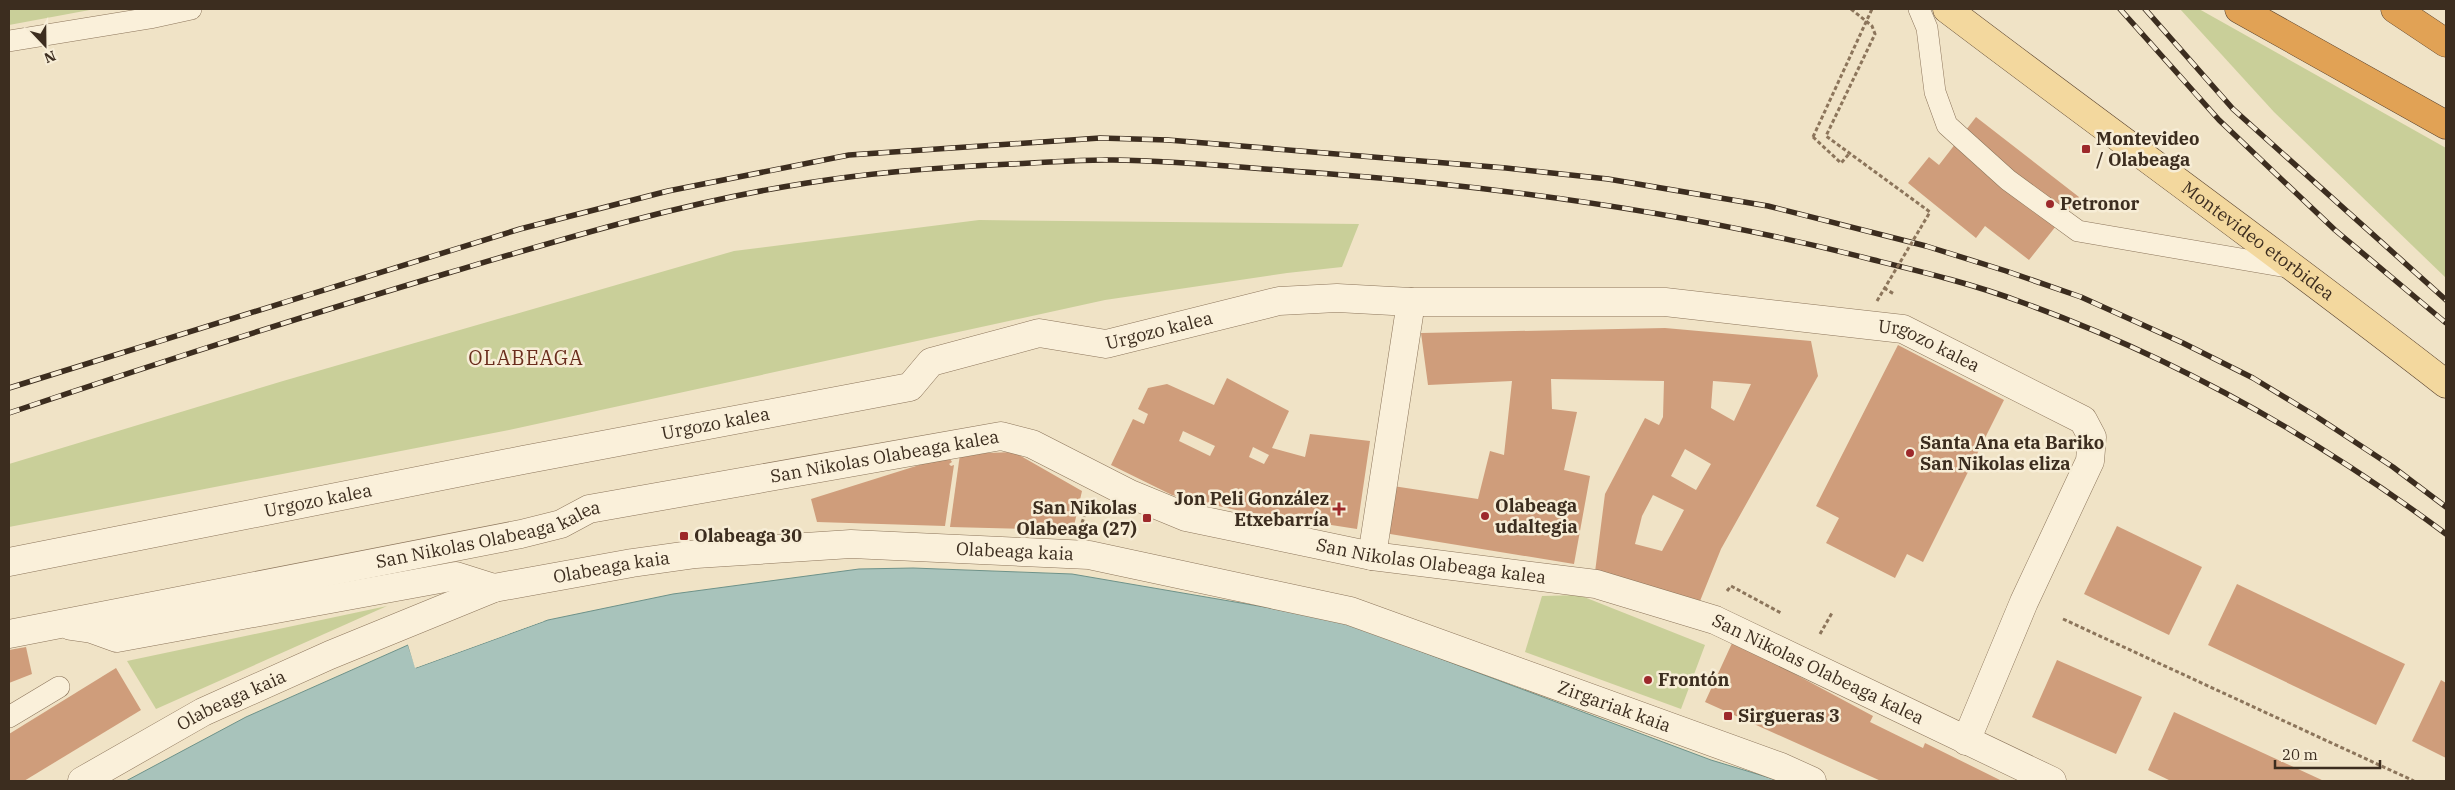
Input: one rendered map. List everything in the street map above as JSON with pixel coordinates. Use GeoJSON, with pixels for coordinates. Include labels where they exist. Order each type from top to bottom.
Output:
{"type":"FeatureCollection","features":[{"type":"Feature","properties":{"kind":"highway"},"geometry":{"type":"LineString","coordinates":[[2238,9],[2446,125]]}},
{"type":"Feature","properties":{"kind":"highway"},"geometry":{"type":"LineString","coordinates":[[2395,9],[2446,43]]}},
{"type":"Feature","properties":{"kind":"main road","name":"Montevideo etorbidea"},"geometry":{"type":"LineString","coordinates":[[1947,9],[2094,120],[2299,269],[2446,384]]}},
{"type":"Feature","properties":{"kind":"street","name":"Urgozo kalea"},"geometry":{"type":"LineString","coordinates":[[9,562],[513,462],[910,387],[931,362],[1039,333],[1106,344],[1279,301],[1337,298],[1411,302],[1665,302],[1904,329],[2083,420],[2092,437],[2090,461],[2024,602],[1966,741]]}},
{"type":"Feature","properties":{"kind":"street"},"geometry":{"type":"LineString","coordinates":[[1372,556],[1411,302]]}},
{"type":"Feature","properties":{"kind":"street","name":"San Nikolas Olabeaga kalea"},"geometry":{"type":"LineString","coordinates":[[9,634],[521,534],[561,524],[589,509],[1001,436],[1032,444],[1130,494],[1186,517],[1372,556],[1596,584],[1715,620],[2052,781]]}},
{"type":"Feature","properties":{"kind":"street","name":"Olabeaga kaia"},"geometry":{"type":"LineString","coordinates":[[82,781],[204,712],[330,655],[494,588],[632,563],[696,554],[851,544],[1089,555],[1350,611],[1416,634]]}},
{"type":"Feature","properties":{"kind":"street","name":"San Nikolas Olabeaga kalea"},"geometry":{"type":"LineString","coordinates":[[58,624],[92,629],[117,638],[456,576],[494,588]]}},
{"type":"Feature","properties":{"kind":"street","name":"Zirgariak kaia"},"geometry":{"type":"LineString","coordinates":[[1416,634],[1773,764],[1812,781]]}},
{"type":"Feature","properties":{"kind":"lane"},"geometry":{"type":"LineString","coordinates":[[9,41],[191,9]]}},
{"type":"Feature","properties":{"kind":"lane"},"geometry":{"type":"LineString","coordinates":[[1919,9],[1927,28],[1935,92],[1947,125],[2008,180],[2078,231],[2299,269]]}},
{"type":"Feature","properties":{"kind":"lane"},"geometry":{"type":"LineString","coordinates":[[9,717],[59,687]]}},
{"type":"Feature","properties":{"kind":"path"},"geometry":{"type":"LineString","coordinates":[[1851,9],[1872,26],[1875,34],[1826,136],[1930,212],[1877,301]]}},
{"type":"Feature","properties":{"kind":"path"},"geometry":{"type":"LineString","coordinates":[[1849,154],[1841,163],[1812,137],[1872,9]]}},
{"type":"Feature","properties":{"kind":"path"},"geometry":{"type":"LineString","coordinates":[[1081,526],[1087,507],[1095,509]]}},
{"type":"Feature","properties":{"kind":"path"},"geometry":{"type":"LineString","coordinates":[[1820,634],[1832,613]]}},
{"type":"Feature","properties":{"kind":"path"},"geometry":{"type":"LineString","coordinates":[[2063,619],[2414,781]]}},
{"type":"Feature","properties":{"kind":"green space"},"geometry":{"type":"Polygon","coordinates":[[[9,9],[95,9],[9,25],[9,9]]]}},
{"type":"Feature","properties":{"kind":"green space"},"geometry":{"type":"Polygon","coordinates":[[[2180,9],[2199,9],[2446,148],[2446,278],[2274,112],[2180,9]]]}},
{"type":"Feature","properties":{"kind":"green space"},"geometry":{"type":"Polygon","coordinates":[[[979,220],[1359,224],[1342,267],[1287,273],[1105,300],[509,430],[9,527],[9,464],[283,381],[734,251],[979,220]]]}},
{"type":"Feature","properties":{"kind":"green space","name":"Frontón"},"geometry":{"type":"Polygon","coordinates":[[[1579,595],[1705,645],[1681,709],[1525,652],[1542,596],[1579,595]]]}},
{"type":"Feature","properties":{"kind":"green space"},"geometry":{"type":"Polygon","coordinates":[[[387,606],[156,709],[127,661],[387,606]]]}},
{"type":"Feature","properties":{"kind":"water"},"geometry":{"type":"Polygon","coordinates":[[[913,568],[1072,574],[1270,608],[1348,624],[1711,760],[1780,781],[126,781],[246,717],[408,645],[416,668],[548,620],[673,594],[859,569],[913,568]]]}},
{"type":"Feature","properties":{"kind":"pier"},"geometry":{"type":"Polygon","coordinates":[[[543,619],[544,621],[415,668],[408,645],[411,644],[417,664],[543,619]]]}},
{"type":"Feature","properties":{"kind":"building"},"geometry":{"type":"Polygon","coordinates":[[[1976,117],[2079,197],[2029,260],[1985,226],[1976,238],[1908,183],[1929,157],[1939,165],[1976,117]]]}},
{"type":"Feature","properties":{"kind":"building"},"geometry":{"type":"Polygon","coordinates":[[[1665,328],[1811,341],[1818,376],[1721,549],[1700,601],[1594,580],[1605,494],[1645,418],[1659,425],[1663,417],[1664,381],[1551,379],[1552,409],[1577,412],[1564,470],[1590,476],[1574,564],[1384,533],[1393,486],[1478,499],[1490,451],[1504,455],[1512,381],[1428,385],[1421,333],[1665,328]],[[1713,381],[1711,408],[1734,421],[1751,384],[1713,381]],[[1685,449],[1671,476],[1696,490],[1711,464],[1685,449]],[[1653,495],[1642,516],[1635,544],[1662,551],[1684,510],[1653,495]]]}},
{"type":"Feature","properties":{"kind":"building","name":"Santa Ana eta Bariko San Nikolas eliza"},"geometry":{"type":"Polygon","coordinates":[[[1898,345],[2004,400],[1923,562],[1907,554],[1895,578],[1826,543],[1839,518],[1816,506],[1898,345]]]}},
{"type":"Feature","properties":{"kind":"building"},"geometry":{"type":"Polygon","coordinates":[[[1227,378],[1289,411],[1272,448],[1305,457],[1310,434],[1370,441],[1357,529],[1240,511],[1172,495],[1111,465],[1133,419],[1144,424],[1148,414],[1138,409],[1148,388],[1167,384],[1214,405],[1227,378]],[[1183,431],[1179,441],[1210,456],[1215,446],[1183,431]],[[1253,447],[1249,457],[1264,464],[1269,455],[1253,447]]]}},
{"type":"Feature","properties":{"kind":"building"},"geometry":{"type":"Polygon","coordinates":[[[1014,452],[1082,491],[1073,530],[950,527],[960,454],[1014,452]]]}},
{"type":"Feature","properties":{"kind":"building"},"geometry":{"type":"Polygon","coordinates":[[[948,456],[952,462],[949,464],[951,466],[954,465],[945,526],[817,522],[811,499],[948,456]]]}},
{"type":"Feature","properties":{"kind":"building"},"geometry":{"type":"Polygon","coordinates":[[[2117,526],[2202,567],[2169,635],[2084,594],[2117,526]]]}},
{"type":"Feature","properties":{"kind":"building"},"geometry":{"type":"Polygon","coordinates":[[[2237,584],[2405,664],[2376,725],[2208,645],[2237,584]]]}},
{"type":"Feature","properties":{"kind":"building"},"geometry":{"type":"Polygon","coordinates":[[[1733,641],[1873,716],[1870,722],[1923,748],[1925,743],[2002,781],[1881,781],[1705,702],[1733,641]]]}},
{"type":"Feature","properties":{"kind":"building"},"geometry":{"type":"Polygon","coordinates":[[[26,647],[32,674],[9,683],[9,650],[26,647]]]}},
{"type":"Feature","properties":{"kind":"building"},"geometry":{"type":"Polygon","coordinates":[[[2057,660],[2142,697],[2116,754],[2032,717],[2057,660]]]}},
{"type":"Feature","properties":{"kind":"building"},"geometry":{"type":"Polygon","coordinates":[[[116,668],[141,710],[24,781],[9,781],[9,734],[116,668]]]}},
{"type":"Feature","properties":{"kind":"building"},"geometry":{"type":"Polygon","coordinates":[[[2441,680],[2446,683],[2446,758],[2412,741],[2441,680]]]}},
{"type":"Feature","properties":{"kind":"building"},"geometry":{"type":"Polygon","coordinates":[[[2174,712],[2324,781],[2171,781],[2148,770],[2174,712]]]}},
{"type":"Feature","properties":{"kind":"railway"},"geometry":{"type":"LineString","coordinates":[[2120,9],[2219,120],[2335,230],[2446,323]]}},
{"type":"Feature","properties":{"kind":"railway"},"geometry":{"type":"LineString","coordinates":[[2145,9],[2233,109],[2446,300]]}},
{"type":"Feature","properties":{"kind":"railway"},"geometry":{"type":"LineString","coordinates":[[9,388],[520,229],[668,191],[849,155],[1100,138],[1168,140],[1506,168],[1608,179],[1768,206],[1926,246],[2081,297],[2183,343],[2253,378],[2314,415],[2393,467],[2446,507]]}},
{"type":"Feature","properties":{"kind":"railway"},"geometry":{"type":"LineString","coordinates":[[9,413],[227,341],[492,260],[581,234],[716,200],[807,183],[909,170],[1088,160],[1168,162],[1399,180],[1536,195],[1604,205],[1740,229],[1911,269],[1966,284],[2078,324],[2134,348],[2242,402],[2295,432],[2397,498],[2446,534]]}},
{"type":"Feature","properties":{"kind":"place","name":"Montevideo / Olabeaga"},"geometry":{"type":"Point","coordinates":[2086,149]}},
{"type":"Feature","properties":{"kind":"place","name":"Petronor"},"geometry":{"type":"Point","coordinates":[2050,204]}},
{"type":"Feature","properties":{"kind":"place","name":"Santa Ana eta Bariko San Nikolas eliza"},"geometry":{"type":"Point","coordinates":[1910,453]}},
{"type":"Feature","properties":{"kind":"place","name":"Jon Peli González Etxebarría"},"geometry":{"type":"Point","coordinates":[1339,509]}},
{"type":"Feature","properties":{"kind":"place","name":"Olabeaga udaltegia"},"geometry":{"type":"Point","coordinates":[1485,516]}},
{"type":"Feature","properties":{"kind":"place","name":"San Nikolas Olabeaga (27)"},"geometry":{"type":"Point","coordinates":[1147,518]}},
{"type":"Feature","properties":{"kind":"place","name":"Olabeaga 30"},"geometry":{"type":"Point","coordinates":[684,536]}},
{"type":"Feature","properties":{"kind":"place","name":"Frontón"},"geometry":{"type":"Point","coordinates":[1648,680]}},
{"type":"Feature","properties":{"kind":"place","name":"Sirgueras 3"},"geometry":{"type":"Point","coordinates":[1728,716]}},
{"type":"Feature","properties":{"kind":"district","name":"OLABEAGA"},"geometry":{"type":"Point","coordinates":[526,358]}}]}
